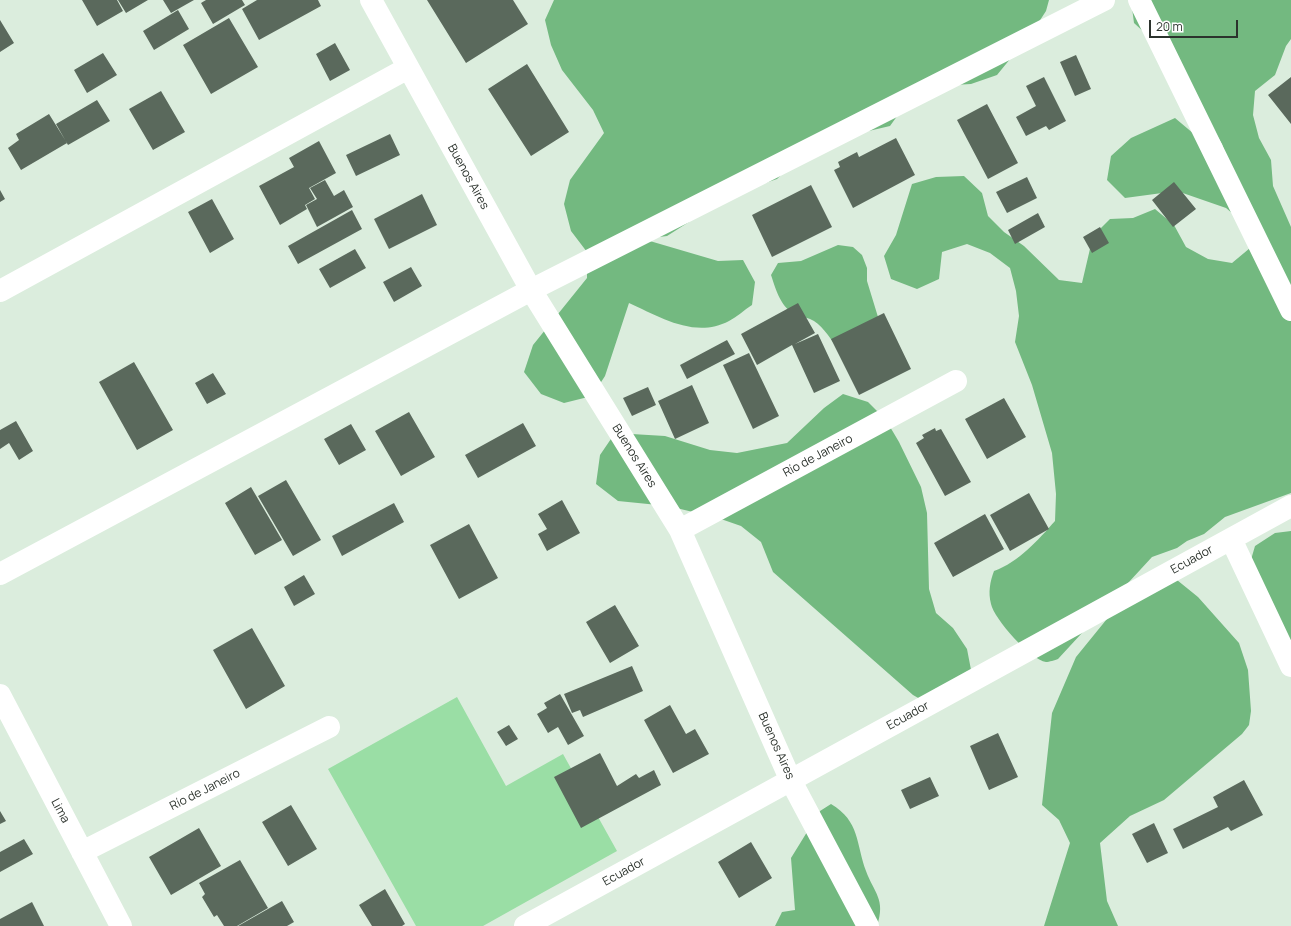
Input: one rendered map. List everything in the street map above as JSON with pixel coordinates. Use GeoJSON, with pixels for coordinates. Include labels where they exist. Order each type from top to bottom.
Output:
{"type":"FeatureCollection","features":[{"type":"Feature","properties":{"kind":"street","name":"Buenos Aires"},"geometry":{"type":"LineString","coordinates":[[371,0],[531,290],[680,530],[791,781],[868,926]]}},
{"type":"Feature","properties":{"kind":"street"},"geometry":{"type":"LineString","coordinates":[[0,574],[531,290],[1104,0]]}},
{"type":"Feature","properties":{"kind":"street"},"geometry":{"type":"LineString","coordinates":[[1139,0],[1291,310]]}},
{"type":"Feature","properties":{"kind":"street"},"geometry":{"type":"LineString","coordinates":[[0,291],[408,68]]}},
{"type":"Feature","properties":{"kind":"street","name":"Río de Janeiro"},"geometry":{"type":"LineString","coordinates":[[680,530],[956,381]]}},
{"type":"Feature","properties":{"kind":"street","name":"Ecuador"},"geometry":{"type":"LineString","coordinates":[[525,926],[1291,506]]}},
{"type":"Feature","properties":{"kind":"street"},"geometry":{"type":"LineString","coordinates":[[1231,539],[1291,666]]}},
{"type":"Feature","properties":{"kind":"street","name":"Lima"},"geometry":{"type":"LineString","coordinates":[[0,695],[121,926]]}},
{"type":"Feature","properties":{"kind":"street","name":"Río de Janeiro"},"geometry":{"type":"LineString","coordinates":[[82,852],[329,727]]}},
{"type":"Feature","properties":{"kind":"green space"},"geometry":{"type":"Polygon","coordinates":[[[554,0],[1049,0],[1046,11],[1033,31],[997,75],[971,84],[918,87],[890,126],[813,144],[777,179],[706,203],[689,222],[667,236],[643,239],[718,261],[743,260],[755,282],[752,305],[729,321],[716,326],[703,328],[691,327],[665,320],[629,303],[605,376],[592,396],[564,403],[541,394],[524,372],[533,345],[587,278],[587,252],[571,231],[564,204],[570,180],[604,133],[593,110],[562,70],[551,45],[545,20],[554,0]]]}},
{"type":"Feature","properties":{"kind":"green space"},"geometry":{"type":"Polygon","coordinates":[[[1131,0],[1291,0],[1291,39],[1286,46],[1275,75],[1255,91],[1253,115],[1259,138],[1271,160],[1273,186],[1291,227],[1291,493],[1225,517],[1204,534],[1187,541],[1177,548],[1152,557],[1058,659],[1046,662],[1039,660],[1014,638],[994,611],[991,604],[990,595],[994,571],[1020,556],[1035,543],[1055,521],[1056,494],[1052,453],[1032,385],[1015,342],[1019,316],[1016,291],[1010,268],[990,253],[967,244],[942,252],[939,279],[917,289],[891,279],[884,256],[896,235],[912,184],[936,177],[964,176],[982,193],[988,216],[1004,232],[1024,246],[1059,280],[1082,283],[1093,236],[1110,219],[1133,218],[1155,209],[1174,225],[1186,247],[1208,259],[1232,263],[1250,248],[1245,224],[1226,208],[1177,191],[1125,198],[1107,180],[1111,156],[1131,138],[1175,118],[1230,168],[1222,144],[1169,55],[1134,23],[1131,0]]]}},
{"type":"Feature","properties":{"kind":"green space"},"geometry":{"type":"Polygon","coordinates":[[[838,245],[853,247],[862,255],[867,268],[867,281],[878,317],[836,346],[818,324],[808,318],[798,316],[787,309],[780,298],[771,275],[778,263],[801,261],[838,245]]]}},
{"type":"Feature","properties":{"kind":"green space"},"geometry":{"type":"Polygon","coordinates":[[[843,394],[868,402],[886,420],[899,442],[921,487],[927,513],[929,589],[936,613],[953,628],[967,649],[972,675],[934,707],[913,695],[773,572],[761,542],[741,526],[718,518],[668,506],[618,501],[596,484],[600,455],[615,433],[665,436],[710,450],[737,453],[787,443],[824,408],[843,394]]]}},
{"type":"Feature","properties":{"kind":"green space"},"geometry":{"type":"Polygon","coordinates":[[[1291,531],[1291,664],[1248,570],[1255,546],[1275,533],[1291,531]]]}},
{"type":"Feature","properties":{"kind":"green space"},"geometry":{"type":"Polygon","coordinates":[[[1177,580],[1198,597],[1239,643],[1248,670],[1251,711],[1249,725],[1242,734],[1164,800],[1130,816],[1100,843],[1107,901],[1118,926],[1044,926],[1070,843],[1059,820],[1042,805],[1052,713],[1076,657],[1137,582],[1177,580]]]}},
{"type":"Feature","properties":{"kind":"green space"},"geometry":{"type":"Polygon","coordinates":[[[457,697],[506,786],[563,754],[617,851],[483,926],[416,926],[328,769],[457,697]]]}},
{"type":"Feature","properties":{"kind":"green space"},"geometry":{"type":"Polygon","coordinates":[[[831,804],[847,818],[856,834],[866,871],[880,903],[877,926],[775,926],[782,912],[795,910],[791,858],[820,811],[831,804]]]}},
{"type":"Feature","properties":{"kind":"building"},"geometry":{"type":"Polygon","coordinates":[[[82,0],[117,0],[123,11],[97,26],[82,0]]]}},
{"type":"Feature","properties":{"kind":"building"},"geometry":{"type":"Polygon","coordinates":[[[118,0],[148,0],[126,13],[118,0]]]}},
{"type":"Feature","properties":{"kind":"building"},"geometry":{"type":"Polygon","coordinates":[[[163,0],[194,0],[171,13],[163,0]]]}},
{"type":"Feature","properties":{"kind":"building"},"geometry":{"type":"Polygon","coordinates":[[[206,0],[242,0],[245,5],[213,24],[201,3],[206,0]]]}},
{"type":"Feature","properties":{"kind":"building"},"geometry":{"type":"Polygon","coordinates":[[[257,0],[318,0],[321,6],[259,40],[242,9],[257,0]]]}},
{"type":"Feature","properties":{"kind":"building"},"geometry":{"type":"Polygon","coordinates":[[[427,0],[513,0],[528,24],[466,63],[427,0]]]}},
{"type":"Feature","properties":{"kind":"building"},"geometry":{"type":"Polygon","coordinates":[[[178,10],[189,29],[154,50],[143,31],[178,10]]]}},
{"type":"Feature","properties":{"kind":"building"},"geometry":{"type":"Polygon","coordinates":[[[229,18],[258,67],[211,94],[183,45],[229,18]]]}},
{"type":"Feature","properties":{"kind":"building"},"geometry":{"type":"Polygon","coordinates":[[[0,20],[14,43],[0,52],[0,20]]]}},
{"type":"Feature","properties":{"kind":"building"},"geometry":{"type":"Polygon","coordinates":[[[335,43],[350,70],[330,81],[316,54],[335,43]]]}},
{"type":"Feature","properties":{"kind":"building"},"geometry":{"type":"Polygon","coordinates":[[[103,53],[117,75],[87,93],[74,70],[103,53]]]}},
{"type":"Feature","properties":{"kind":"building"},"geometry":{"type":"Polygon","coordinates":[[[1076,55],[1091,89],[1075,96],[1060,62],[1076,55]]]}},
{"type":"Feature","properties":{"kind":"building"},"geometry":{"type":"Polygon","coordinates":[[[527,64],[569,132],[531,156],[488,89],[527,64]]]}},
{"type":"Feature","properties":{"kind":"building"},"geometry":{"type":"Polygon","coordinates":[[[1044,77],[1066,121],[1049,130],[1046,126],[1026,136],[1016,117],[1036,106],[1026,86],[1044,77]]]}},
{"type":"Feature","properties":{"kind":"building"},"geometry":{"type":"Polygon","coordinates":[[[1291,77],[1291,124],[1268,95],[1291,77]]]}},
{"type":"Feature","properties":{"kind":"building"},"geometry":{"type":"Polygon","coordinates":[[[161,91],[185,132],[153,150],[129,109],[161,91]]]}},
{"type":"Feature","properties":{"kind":"building"},"geometry":{"type":"Polygon","coordinates":[[[97,100],[110,121],[68,145],[56,124],[97,100]]]}},
{"type":"Feature","properties":{"kind":"building"},"geometry":{"type":"Polygon","coordinates":[[[987,104],[1018,163],[988,179],[957,120],[987,104]]]}},
{"type":"Feature","properties":{"kind":"building"},"geometry":{"type":"Polygon","coordinates":[[[49,114],[67,143],[21,170],[8,148],[19,140],[16,134],[49,114]]]}},
{"type":"Feature","properties":{"kind":"building"},"geometry":{"type":"Polygon","coordinates":[[[390,134],[400,155],[356,176],[346,155],[390,134]]]}},
{"type":"Feature","properties":{"kind":"building"},"geometry":{"type":"Polygon","coordinates":[[[896,138],[915,175],[853,208],[834,170],[840,167],[838,162],[857,152],[859,157],[896,138]]]}},
{"type":"Feature","properties":{"kind":"building"},"geometry":{"type":"Polygon","coordinates":[[[319,141],[336,173],[309,188],[315,199],[305,205],[307,209],[280,225],[259,186],[294,167],[289,158],[319,141]]]}},
{"type":"Feature","properties":{"kind":"building"},"geometry":{"type":"Polygon","coordinates":[[[1027,177],[1037,198],[1007,213],[996,192],[1027,177]]]}},
{"type":"Feature","properties":{"kind":"building"},"geometry":{"type":"Polygon","coordinates":[[[325,180],[334,196],[344,190],[353,207],[317,227],[306,205],[317,199],[310,188],[325,180]]]}},
{"type":"Feature","properties":{"kind":"building"},"geometry":{"type":"Polygon","coordinates":[[[1174,182],[1196,209],[1173,227],[1152,200],[1174,182]]]}},
{"type":"Feature","properties":{"kind":"building"},"geometry":{"type":"Polygon","coordinates":[[[811,185],[832,227],[772,257],[752,215],[811,185]]]}},
{"type":"Feature","properties":{"kind":"building"},"geometry":{"type":"Polygon","coordinates":[[[0,190],[5,199],[0,202],[0,190]]]}},
{"type":"Feature","properties":{"kind":"building"},"geometry":{"type":"Polygon","coordinates":[[[422,194],[437,225],[389,249],[374,219],[422,194]]]}},
{"type":"Feature","properties":{"kind":"building"},"geometry":{"type":"Polygon","coordinates":[[[212,199],[234,239],[210,253],[188,212],[212,199]]]}},
{"type":"Feature","properties":{"kind":"building"},"geometry":{"type":"Polygon","coordinates":[[[352,210],[362,229],[298,264],[288,246],[352,210]]]}},
{"type":"Feature","properties":{"kind":"building"},"geometry":{"type":"Polygon","coordinates":[[[1038,213],[1045,227],[1015,244],[1008,230],[1038,213]]]}},
{"type":"Feature","properties":{"kind":"building"},"geometry":{"type":"Polygon","coordinates":[[[1100,227],[1109,243],[1092,253],[1083,237],[1100,227]]]}},
{"type":"Feature","properties":{"kind":"building"},"geometry":{"type":"Polygon","coordinates":[[[355,249],[366,268],[330,288],[319,269],[355,249]]]}},
{"type":"Feature","properties":{"kind":"building"},"geometry":{"type":"Polygon","coordinates":[[[411,267],[422,286],[394,302],[383,282],[411,267]]]}},
{"type":"Feature","properties":{"kind":"building"},"geometry":{"type":"Polygon","coordinates":[[[798,303],[815,333],[795,344],[818,334],[840,381],[814,393],[792,345],[757,365],[741,334],[798,303]]]}},
{"type":"Feature","properties":{"kind":"building"},"geometry":{"type":"Polygon","coordinates":[[[884,313],[911,369],[859,395],[831,339],[884,313]]]}},
{"type":"Feature","properties":{"kind":"building"},"geometry":{"type":"Polygon","coordinates":[[[727,340],[735,354],[687,379],[680,365],[727,340]]]}},
{"type":"Feature","properties":{"kind":"building"},"geometry":{"type":"Polygon","coordinates":[[[749,353],[779,416],[753,429],[723,365],[749,353]]]}},
{"type":"Feature","properties":{"kind":"building"},"geometry":{"type":"Polygon","coordinates":[[[134,362],[173,430],[137,450],[99,382],[134,362]]]}},
{"type":"Feature","properties":{"kind":"building"},"geometry":{"type":"Polygon","coordinates":[[[213,373],[226,394],[207,404],[195,383],[213,373]]]}},
{"type":"Feature","properties":{"kind":"building"},"geometry":{"type":"Polygon","coordinates":[[[692,385],[709,423],[675,439],[658,401],[692,385]]]}},
{"type":"Feature","properties":{"kind":"building"},"geometry":{"type":"Polygon","coordinates":[[[648,387],[656,405],[632,416],[623,398],[648,387]]]}},
{"type":"Feature","properties":{"kind":"building"},"geometry":{"type":"Polygon","coordinates":[[[1004,398],[1026,437],[987,459],[965,419],[1004,398]]]}},
{"type":"Feature","properties":{"kind":"building"},"geometry":{"type":"Polygon","coordinates":[[[409,412],[435,457],[401,476],[375,431],[409,412]]]}},
{"type":"Feature","properties":{"kind":"building"},"geometry":{"type":"Polygon","coordinates":[[[16,421],[33,451],[19,460],[9,443],[0,449],[0,430],[16,421]]]}},
{"type":"Feature","properties":{"kind":"building"},"geometry":{"type":"Polygon","coordinates":[[[523,423],[536,446],[478,478],[465,455],[523,423]]]}},
{"type":"Feature","properties":{"kind":"building"},"geometry":{"type":"Polygon","coordinates":[[[351,424],[366,450],[339,465],[324,439],[351,424]]]}},
{"type":"Feature","properties":{"kind":"building"},"geometry":{"type":"Polygon","coordinates":[[[935,428],[936,431],[941,429],[971,482],[945,496],[916,443],[924,438],[922,435],[935,428]]]}},
{"type":"Feature","properties":{"kind":"building"},"geometry":{"type":"Polygon","coordinates":[[[286,480],[321,540],[293,556],[258,496],[286,480]]]}},
{"type":"Feature","properties":{"kind":"building"},"geometry":{"type":"Polygon","coordinates":[[[251,487],[282,540],[255,555],[225,503],[251,487]]]}},
{"type":"Feature","properties":{"kind":"building"},"geometry":{"type":"Polygon","coordinates":[[[1029,493],[1049,529],[1010,551],[990,515],[1029,493]]]}},
{"type":"Feature","properties":{"kind":"building"},"geometry":{"type":"Polygon","coordinates":[[[562,500],[580,533],[547,551],[538,534],[547,529],[538,514],[562,500]]]}},
{"type":"Feature","properties":{"kind":"building"},"geometry":{"type":"Polygon","coordinates":[[[394,503],[404,522],[342,556],[332,536],[394,503]]]}},
{"type":"Feature","properties":{"kind":"building"},"geometry":{"type":"Polygon","coordinates":[[[985,514],[1004,549],[953,577],[934,543],[985,514]]]}},
{"type":"Feature","properties":{"kind":"building"},"geometry":{"type":"Polygon","coordinates":[[[469,524],[498,578],[459,599],[430,545],[469,524]]]}},
{"type":"Feature","properties":{"kind":"building"},"geometry":{"type":"Polygon","coordinates":[[[304,575],[315,594],[294,606],[284,587],[304,575]]]}},
{"type":"Feature","properties":{"kind":"building"},"geometry":{"type":"Polygon","coordinates":[[[615,605],[639,646],[610,663],[586,622],[615,605]]]}},
{"type":"Feature","properties":{"kind":"building"},"geometry":{"type":"Polygon","coordinates":[[[252,628],[285,686],[246,709],[213,650],[252,628]]]}},
{"type":"Feature","properties":{"kind":"building"},"geometry":{"type":"Polygon","coordinates":[[[632,666],[643,691],[583,717],[580,710],[572,713],[564,694],[632,666]]]}},
{"type":"Feature","properties":{"kind":"building"},"geometry":{"type":"Polygon","coordinates":[[[560,694],[584,736],[568,745],[558,727],[548,733],[537,714],[547,708],[544,703],[560,694]]]}},
{"type":"Feature","properties":{"kind":"building"},"geometry":{"type":"Polygon","coordinates":[[[670,705],[686,734],[695,729],[709,754],[673,773],[644,720],[670,705]]]}},
{"type":"Feature","properties":{"kind":"building"},"geometry":{"type":"Polygon","coordinates":[[[509,725],[518,739],[506,746],[497,732],[509,725]]]}},
{"type":"Feature","properties":{"kind":"building"},"geometry":{"type":"Polygon","coordinates":[[[998,733],[1018,777],[989,790],[970,746],[998,733]]]}},
{"type":"Feature","properties":{"kind":"building"},"geometry":{"type":"Polygon","coordinates":[[[600,753],[617,786],[636,774],[639,778],[654,770],[661,785],[581,828],[554,777],[600,753]]]}},
{"type":"Feature","properties":{"kind":"building"},"geometry":{"type":"Polygon","coordinates":[[[930,777],[939,796],[910,809],[901,790],[930,777]]]}},
{"type":"Feature","properties":{"kind":"building"},"geometry":{"type":"Polygon","coordinates":[[[1244,780],[1263,815],[1231,831],[1228,827],[1183,849],[1173,829],[1218,807],[1213,797],[1244,780]]]}},
{"type":"Feature","properties":{"kind":"building"},"geometry":{"type":"Polygon","coordinates":[[[291,805],[317,849],[288,866],[262,822],[291,805]]]}},
{"type":"Feature","properties":{"kind":"building"},"geometry":{"type":"Polygon","coordinates":[[[0,811],[6,821],[0,824],[0,811]]]}},
{"type":"Feature","properties":{"kind":"building"},"geometry":{"type":"Polygon","coordinates":[[[1154,823],[1168,853],[1147,863],[1132,834],[1154,823]]]}},
{"type":"Feature","properties":{"kind":"building"},"geometry":{"type":"Polygon","coordinates":[[[199,828],[221,866],[171,895],[149,857],[199,828]]]}},
{"type":"Feature","properties":{"kind":"building"},"geometry":{"type":"Polygon","coordinates":[[[24,839],[33,854],[0,872],[0,852],[24,839]]]}},
{"type":"Feature","properties":{"kind":"building"},"geometry":{"type":"Polygon","coordinates":[[[751,842],[772,878],[739,898],[718,862],[751,842]]]}},
{"type":"Feature","properties":{"kind":"building"},"geometry":{"type":"Polygon","coordinates":[[[240,860],[268,908],[237,926],[224,926],[217,915],[214,917],[202,897],[205,894],[199,883],[240,860]]]}},
{"type":"Feature","properties":{"kind":"building"},"geometry":{"type":"Polygon","coordinates":[[[385,889],[405,924],[402,926],[372,926],[359,905],[385,889]]]}},
{"type":"Feature","properties":{"kind":"building"},"geometry":{"type":"Polygon","coordinates":[[[282,901],[294,922],[287,926],[238,926],[282,901]]]}},
{"type":"Feature","properties":{"kind":"building"},"geometry":{"type":"Polygon","coordinates":[[[32,902],[44,926],[0,926],[0,919],[32,902]]]}}]}
